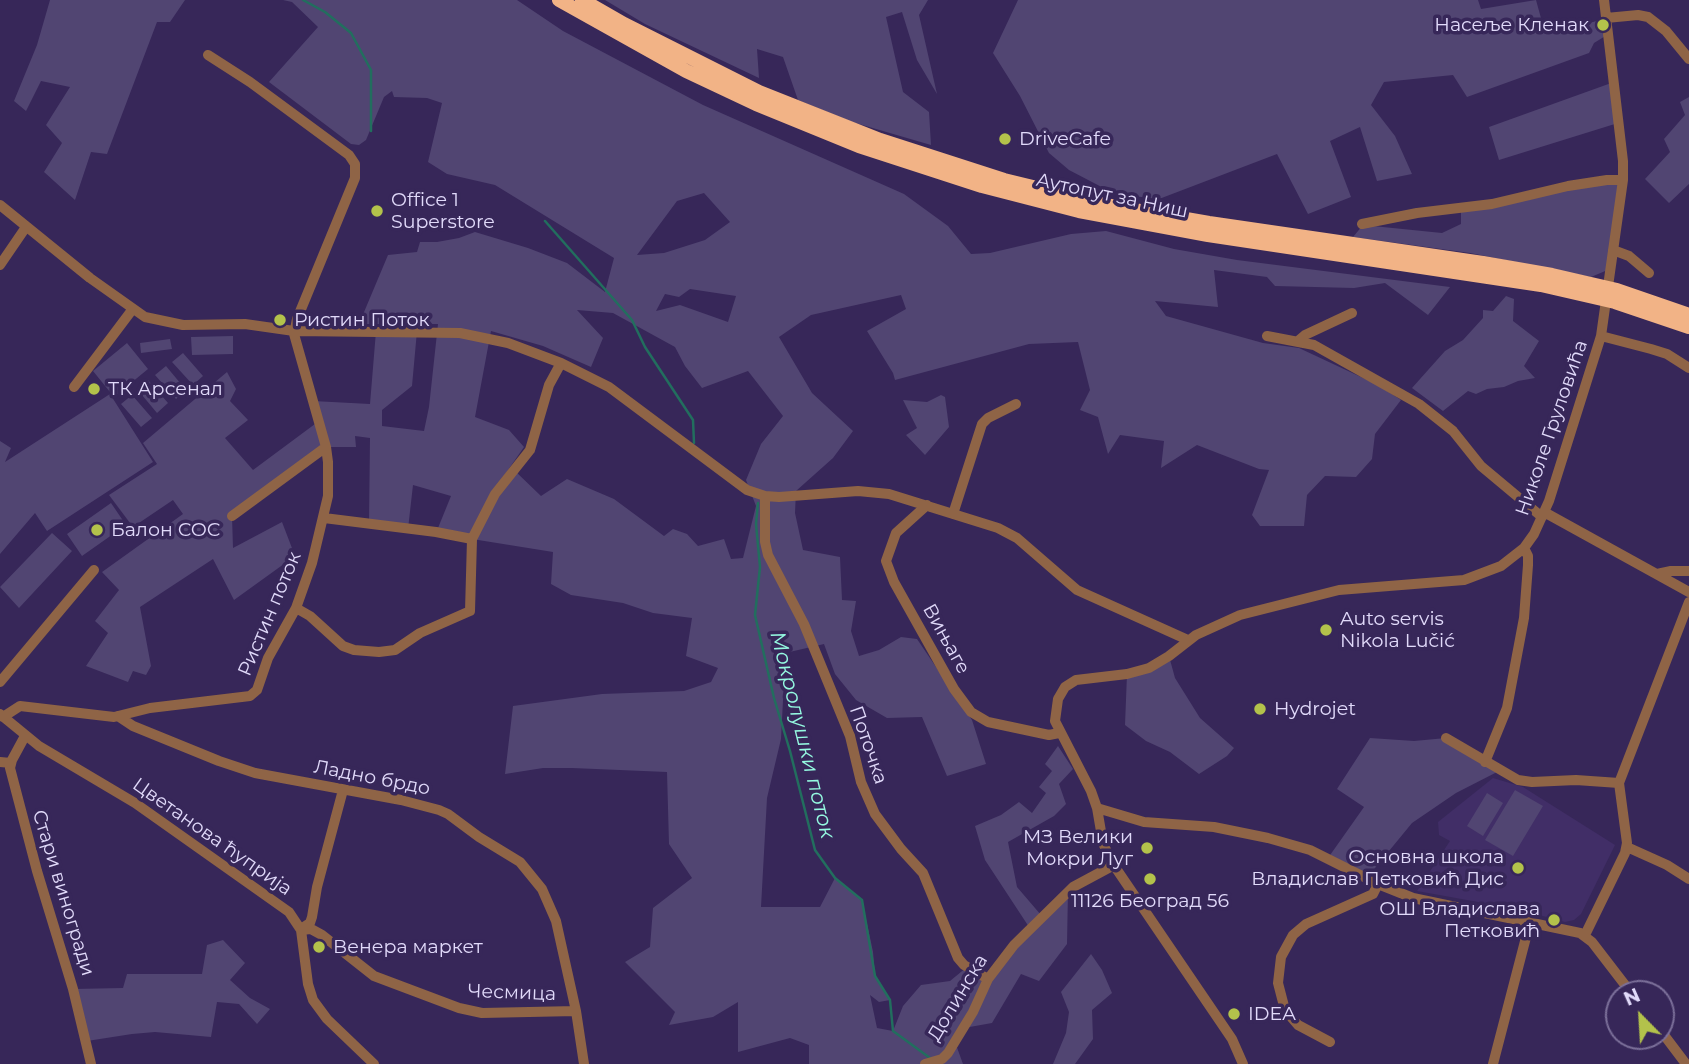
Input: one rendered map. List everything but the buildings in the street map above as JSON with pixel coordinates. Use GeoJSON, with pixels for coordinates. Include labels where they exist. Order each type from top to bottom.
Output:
{"type":"FeatureCollection","features":[{"type":"Feature","properties":{"kind":"highway","name":"Аутопут за Ниш"},"geometry":{"type":"LineString","coordinates":[[559,0],[685,71],[756,104],[859,146],[982,186],[1079,211],[1208,235],[1541,285],[1615,302],[1689,327]]}},
{"type":"Feature","properties":{"kind":"highway","name":"Аутопут за Ниш"},"geometry":{"type":"LineString","coordinates":[[582,0],[759,92],[880,140],[1004,180],[1111,206],[1209,223],[1552,275],[1617,290],[1689,314]]}},
{"type":"Feature","properties":{"kind":"street"},"geometry":{"type":"LineString","coordinates":[[1604,0],[1623,180],[1613,250],[1629,256],[1649,273]]}},
{"type":"Feature","properties":{"kind":"street"},"geometry":{"type":"LineString","coordinates":[[1606,18],[1638,15],[1648,17],[1665,31],[1689,59]]}},
{"type":"Feature","properties":{"kind":"street"},"geometry":{"type":"LineString","coordinates":[[208,55],[243,77],[355,161],[355,178],[294,331]]}},
{"type":"Feature","properties":{"kind":"street"},"geometry":{"type":"LineString","coordinates":[[1362,224],[1417,213],[1492,204],[1568,186],[1623,180]]}},
{"type":"Feature","properties":{"kind":"street"},"geometry":{"type":"LineString","coordinates":[[0,205],[132,310],[145,317],[173,324],[245,324],[294,331],[460,332],[508,342],[561,363],[609,387],[740,486],[765,496],[868,491],[889,494],[1010,533],[1077,590],[1188,640]]}},
{"type":"Feature","properties":{"kind":"street"},"geometry":{"type":"LineString","coordinates":[[0,265],[26,227]]}},
{"type":"Feature","properties":{"kind":"street","name":"Николе Груловића"},"geometry":{"type":"LineString","coordinates":[[1243,1064],[1232,1039],[1114,865],[1104,843],[1097,808],[1084,775],[1059,733],[1054,719],[1061,693],[1071,682],[1086,677],[1144,670],[1169,656],[1188,640],[1240,615],[1323,593],[1474,578],[1507,563],[1524,548],[1543,515],[1601,336],[1613,250]]}},
{"type":"Feature","properties":{"kind":"street"},"geometry":{"type":"LineString","coordinates":[[74,387],[132,310]]}},
{"type":"Feature","properties":{"kind":"street"},"geometry":{"type":"LineString","coordinates":[[1298,341],[1305,335],[1352,313]]}},
{"type":"Feature","properties":{"kind":"street","name":"Ристин поток"},"geometry":{"type":"LineString","coordinates":[[118,716],[150,708],[253,695],[268,658],[296,608],[312,563],[329,486],[326,447],[294,331]]}},
{"type":"Feature","properties":{"kind":"street"},"geometry":{"type":"LineString","coordinates":[[1267,335],[1298,341],[1332,354],[1419,404],[1453,431],[1481,466],[1543,515],[1689,592]]}},
{"type":"Feature","properties":{"kind":"street"},"geometry":{"type":"LineString","coordinates":[[1601,336],[1651,349],[1689,368]]}},
{"type":"Feature","properties":{"kind":"street"},"geometry":{"type":"LineString","coordinates":[[296,608],[310,616],[337,642],[349,649],[379,652],[395,650],[420,633],[470,611],[472,539],[495,494],[530,450],[549,385],[561,363]]}},
{"type":"Feature","properties":{"kind":"street"},"geometry":{"type":"LineString","coordinates":[[953,514],[982,424],[988,418],[1016,404]]}},
{"type":"Feature","properties":{"kind":"street"},"geometry":{"type":"LineString","coordinates":[[232,516],[326,447]]}},
{"type":"Feature","properties":{"kind":"street","name":"Поточка"},"geometry":{"type":"LineString","coordinates":[[765,496],[765,542],[768,555],[804,624],[850,736],[861,782],[873,810],[901,849],[923,873],[958,958],[964,965],[988,979]]}},
{"type":"Feature","properties":{"kind":"street","name":"Вињаге"},"geometry":{"type":"LineString","coordinates":[[927,505],[896,533],[886,561],[894,582],[947,678],[966,707],[988,722],[1048,736],[1059,733]]}},
{"type":"Feature","properties":{"kind":"street"},"geometry":{"type":"LineString","coordinates":[[324,518],[472,539]]}},
{"type":"Feature","properties":{"kind":"street"},"geometry":{"type":"LineString","coordinates":[[1486,762],[1507,708],[1524,618],[1528,565],[1524,548]]}},
{"type":"Feature","properties":{"kind":"street"},"geometry":{"type":"LineString","coordinates":[[0,682],[94,570]]}},
{"type":"Feature","properties":{"kind":"street"},"geometry":{"type":"LineString","coordinates":[[1657,574],[1689,571]]}},
{"type":"Feature","properties":{"kind":"street"},"geometry":{"type":"LineString","coordinates":[[1585,935],[1627,847],[1619,783],[1689,602]]}},
{"type":"Feature","properties":{"kind":"street","name":"Ладно брдо"},"geometry":{"type":"LineString","coordinates":[[2,715],[15,707],[28,705],[105,717],[118,716],[133,726],[255,773],[401,800],[449,814],[479,837],[523,864],[541,889],[554,914],[576,1011],[584,1064]]}},
{"type":"Feature","properties":{"kind":"street","name":"Цветанова ћуприја"},"geometry":{"type":"LineString","coordinates":[[2,715],[25,736],[64,763],[135,803],[285,909],[294,917],[301,930]]}},
{"type":"Feature","properties":{"kind":"street","name":"Стари виногради"},"geometry":{"type":"LineString","coordinates":[[25,736],[5,762],[74,989],[91,1064]]}},
{"type":"Feature","properties":{"kind":"street"},"geometry":{"type":"LineString","coordinates":[[1446,738],[1507,776],[1532,782],[1576,780],[1619,783]]}},
{"type":"Feature","properties":{"kind":"street"},"geometry":{"type":"LineString","coordinates":[[343,790],[317,887],[312,917],[310,923],[301,930],[308,984],[313,1000],[327,1018],[374,1064]]}},
{"type":"Feature","properties":{"kind":"street"},"geometry":{"type":"LineString","coordinates":[[1097,808],[1144,822],[1214,827],[1268,838],[1310,850],[1376,889],[1585,935],[1621,980]]}},
{"type":"Feature","properties":{"kind":"street"},"geometry":{"type":"LineString","coordinates":[[1627,847],[1667,865],[1689,879]]}},
{"type":"Feature","properties":{"kind":"street","name":"Долинска"},"geometry":{"type":"LineString","coordinates":[[925,1064],[942,1059],[948,1053],[973,1012],[988,979],[1005,956],[1065,894],[1114,865]]}},
{"type":"Feature","properties":{"kind":"street"},"geometry":{"type":"LineString","coordinates":[[1330,1042],[1298,1025],[1285,1010],[1278,983],[1281,957],[1293,935],[1306,924],[1376,889]]}},
{"type":"Feature","properties":{"kind":"street"},"geometry":{"type":"LineString","coordinates":[[1493,1064],[1530,922]]}},
{"type":"Feature","properties":{"kind":"street","name":"Чесмица"},"geometry":{"type":"LineString","coordinates":[[301,930],[311,929],[322,935],[367,972],[381,980],[460,1008],[482,1013],[576,1011]]}},
{"type":"Feature","properties":{"kind":"street"},"geometry":{"type":"LineString","coordinates":[[1675,1049],[1686,1064]]}},
{"type":"Feature","properties":{"kind":"shaded area"},"geometry":{"type":"Polygon","coordinates":[[[50,0],[185,0],[170,22],[157,22],[107,154],[91,152],[75,200],[44,172],[62,143],[46,125],[70,87],[41,81],[26,111],[14,101],[37,45],[50,0]]]}},
{"type":"Feature","properties":{"kind":"shaded area"},"geometry":{"type":"Polygon","coordinates":[[[283,0],[517,0],[563,31],[703,105],[904,194],[948,226],[971,254],[990,253],[1071,234],[1106,231],[1174,249],[1237,260],[1450,287],[1428,315],[1385,283],[1354,288],[1275,286],[1267,277],[1214,270],[1218,307],[1155,301],[1166,316],[1263,343],[1299,348],[1378,385],[1401,400],[1375,434],[1372,459],[1356,477],[1325,476],[1307,495],[1304,526],[1260,526],[1252,515],[1269,470],[1259,469],[1197,445],[1161,468],[1164,441],[1120,435],[1108,454],[1098,417],[1080,410],[1090,390],[1078,342],[1029,344],[895,380],[867,331],[906,309],[901,295],[811,315],[779,337],[812,393],[853,431],[833,458],[796,491],[795,513],[803,550],[840,557],[842,600],[856,601],[851,631],[859,656],[879,650],[901,637],[917,639],[972,720],[986,764],[947,776],[922,717],[887,718],[856,700],[835,674],[824,644],[781,654],[784,681],[781,739],[767,798],[761,907],[820,907],[835,878],[862,900],[875,976],[890,1000],[879,1002],[870,995],[877,1028],[893,1031],[903,1006],[921,985],[950,981],[967,967],[988,979],[1068,891],[1067,944],[1039,981],[1021,974],[992,1023],[964,1028],[955,1042],[963,1064],[809,1064],[809,1045],[790,1038],[738,1052],[738,1002],[713,1017],[669,1025],[675,1012],[625,962],[650,947],[653,908],[692,878],[669,844],[667,772],[543,768],[505,774],[513,706],[602,694],[684,691],[711,682],[718,668],[686,656],[692,618],[653,613],[623,603],[571,595],[551,584],[553,552],[472,539],[514,470],[541,496],[567,479],[614,499],[664,536],[673,529],[687,534],[698,546],[724,539],[731,559],[743,558],[756,506],[746,480],[761,444],[783,416],[748,371],[702,388],[675,347],[613,313],[577,310],[603,338],[591,367],[543,346],[491,331],[475,417],[509,430],[524,447],[492,493],[471,535],[438,528],[451,496],[413,485],[408,529],[369,523],[370,438],[355,436],[356,447],[326,447],[232,516],[233,548],[282,522],[295,556],[234,600],[213,559],[140,607],[151,666],[146,675],[133,671],[128,682],[86,666],[108,633],[95,621],[119,590],[102,572],[183,514],[173,500],[133,527],[109,495],[157,464],[143,443],[227,372],[236,389],[230,401],[248,420],[225,438],[253,470],[319,421],[313,401],[370,404],[376,331],[417,331],[412,386],[382,410],[382,426],[424,431],[438,324],[359,324],[388,255],[417,252],[420,242],[459,238],[475,232],[567,263],[605,292],[614,258],[495,185],[447,174],[428,162],[442,103],[427,98],[394,97],[392,91],[384,97],[366,140],[359,145],[351,144],[269,82],[318,27],[292,2],[283,0]],[[704,193],[677,201],[637,255],[664,253],[705,240],[730,222],[704,193]],[[690,289],[679,297],[665,294],[656,311],[680,305],[728,322],[736,296],[690,289]]]}},
{"type":"Feature","properties":{"kind":"shaded area"},"geometry":{"type":"Polygon","coordinates":[[[605,0],[928,0],[919,15],[937,94],[917,60],[902,12],[886,17],[903,92],[929,112],[931,145],[852,122],[798,100],[783,57],[757,49],[759,78],[645,24],[605,0]]]}},
{"type":"Feature","properties":{"kind":"shaded area"},"geometry":{"type":"Polygon","coordinates":[[[1018,0],[1478,0],[1481,9],[1536,0],[1544,29],[1606,18],[1607,35],[1594,43],[1589,53],[1467,97],[1453,75],[1384,82],[1371,105],[1395,136],[1412,174],[1377,181],[1360,127],[1330,141],[1351,197],[1308,214],[1277,154],[1159,199],[1115,194],[1069,170],[1049,153],[1020,96],[993,53],[1018,0]]]}},
{"type":"Feature","properties":{"kind":"shaded area"},"geometry":{"type":"Polygon","coordinates":[[[1614,82],[1618,123],[1499,160],[1489,127],[1614,82]]]}},
{"type":"Feature","properties":{"kind":"shaded area"},"geometry":{"type":"Polygon","coordinates":[[[1689,97],[1689,184],[1669,203],[1645,179],[1670,152],[1664,139],[1685,115],[1680,102],[1689,97]]]}},
{"type":"Feature","properties":{"kind":"shaded area"},"geometry":{"type":"Polygon","coordinates":[[[1623,180],[1610,269],[1591,277],[1470,253],[1353,237],[1363,225],[1442,233],[1461,224],[1461,208],[1623,180]]]}},
{"type":"Feature","properties":{"kind":"shaded area"},"geometry":{"type":"Polygon","coordinates":[[[1506,296],[1514,299],[1513,321],[1539,341],[1524,366],[1535,378],[1476,394],[1468,391],[1443,411],[1412,388],[1445,351],[1463,340],[1483,318],[1483,310],[1493,311],[1506,296]]]}},
{"type":"Feature","properties":{"kind":"shaded area"},"geometry":{"type":"Polygon","coordinates":[[[233,336],[233,354],[192,355],[191,337],[233,336]]]}},
{"type":"Feature","properties":{"kind":"shaded area"},"geometry":{"type":"Polygon","coordinates":[[[170,339],[172,349],[141,353],[140,343],[170,339]]]}},
{"type":"Feature","properties":{"kind":"shaded area"},"geometry":{"type":"Polygon","coordinates":[[[127,343],[148,369],[114,397],[93,371],[127,343]]]}},
{"type":"Feature","properties":{"kind":"shaded area"},"geometry":{"type":"Polygon","coordinates":[[[183,353],[203,376],[193,385],[172,362],[183,353]]]}},
{"type":"Feature","properties":{"kind":"shaded area"},"geometry":{"type":"Polygon","coordinates":[[[166,366],[186,390],[176,399],[155,375],[166,366]]]}},
{"type":"Feature","properties":{"kind":"shaded area"},"geometry":{"type":"Polygon","coordinates":[[[148,380],[168,403],[157,413],[137,389],[148,380]]]}},
{"type":"Feature","properties":{"kind":"shaded area"},"geometry":{"type":"Polygon","coordinates":[[[110,394],[153,462],[47,531],[35,513],[0,554],[0,441],[11,448],[5,462],[110,394]]]}},
{"type":"Feature","properties":{"kind":"shaded area"},"geometry":{"type":"Polygon","coordinates":[[[132,395],[152,418],[141,427],[121,404],[132,395]]]}},
{"type":"Feature","properties":{"kind":"shaded area"},"geometry":{"type":"Polygon","coordinates":[[[941,395],[945,397],[949,427],[925,455],[906,435],[917,428],[903,400],[927,402],[941,395]]]}},
{"type":"Feature","properties":{"kind":"shaded area","name":"Балон СОС"},"geometry":{"type":"Polygon","coordinates":[[[111,503],[126,525],[82,556],[67,534],[111,503]]]}},
{"type":"Feature","properties":{"kind":"shaded area"},"geometry":{"type":"Polygon","coordinates":[[[52,533],[72,551],[19,608],[0,587],[52,533]]]}},
{"type":"Feature","properties":{"kind":"shaded area"},"geometry":{"type":"Polygon","coordinates":[[[1169,656],[1175,678],[1200,718],[1234,748],[1227,756],[1199,774],[1170,752],[1146,741],[1125,725],[1127,674],[1169,656]]]}},
{"type":"Feature","properties":{"kind":"shaded area"},"geometry":{"type":"Polygon","coordinates":[[[1370,738],[1414,741],[1446,738],[1499,771],[1456,793],[1412,823],[1366,879],[1328,858],[1364,807],[1337,789],[1370,738]]]}},
{"type":"Feature","properties":{"kind":"shaded area"},"geometry":{"type":"Polygon","coordinates":[[[1058,746],[1073,769],[1059,784],[1066,804],[1054,816],[1008,842],[1017,887],[1041,915],[1029,927],[985,860],[975,826],[1001,815],[1019,802],[1032,813],[1046,793],[1039,787],[1052,771],[1045,764],[1058,746]]]}},
{"type":"Feature","properties":{"kind":"shaded area","name":"Основна школа Владислав Петковић Дис"},"geometry":{"type":"Polygon","coordinates":[[[1493,778],[1523,787],[1615,845],[1581,914],[1574,920],[1565,922],[1517,909],[1417,891],[1450,841],[1439,835],[1438,822],[1493,778]]]}},
{"type":"Feature","properties":{"kind":"shaded area"},"geometry":{"type":"Polygon","coordinates":[[[1515,790],[1543,806],[1513,856],[1485,840],[1515,790]]]}},
{"type":"Feature","properties":{"kind":"shaded area"},"geometry":{"type":"Polygon","coordinates":[[[1487,793],[1503,803],[1483,836],[1467,826],[1487,793]]]}},
{"type":"Feature","properties":{"kind":"shaded area"},"geometry":{"type":"Polygon","coordinates":[[[223,940],[245,963],[230,980],[250,998],[270,1009],[257,1024],[239,1004],[217,1002],[211,1037],[155,1032],[87,1041],[73,989],[123,988],[127,974],[202,974],[207,945],[223,940]]]}},
{"type":"Feature","properties":{"kind":"shaded area"},"geometry":{"type":"Polygon","coordinates":[[[1091,954],[1112,993],[1092,1010],[1093,1039],[1075,1064],[1053,1064],[1066,1033],[1069,1012],[1061,992],[1091,954]]]}},
{"type":"Feature","properties":{"kind":"waterway","name":"Мокролушки поток"},"geometry":{"type":"LineString","coordinates":[[303,0],[325,12],[351,33],[371,70],[371,131]]}},
{"type":"Feature","properties":{"kind":"waterway","name":"Мокролушки поток"},"geometry":{"type":"LineString","coordinates":[[545,221],[632,320],[645,347],[693,420],[694,443]]}},
{"type":"Feature","properties":{"kind":"waterway","name":"Мокролушки поток"},"geometry":{"type":"LineString","coordinates":[[758,503],[756,524],[760,567],[755,615],[774,698],[815,850],[835,878],[862,900],[875,976],[890,1000],[893,1031],[930,1058]]}},
{"type":"Feature","properties":{"kind":"place","name":"Насеље Кленак"},"geometry":{"type":"Point","coordinates":[1603,25]}},
{"type":"Feature","properties":{"kind":"place","name":"DriveCafe"},"geometry":{"type":"Point","coordinates":[1005,139]}},
{"type":"Feature","properties":{"kind":"place","name":"Office 1 Superstore"},"geometry":{"type":"Point","coordinates":[377,211]}},
{"type":"Feature","properties":{"kind":"place","name":"Ристин Поток"},"geometry":{"type":"Point","coordinates":[280,320]}},
{"type":"Feature","properties":{"kind":"place","name":"ТК Арсенал"},"geometry":{"type":"Point","coordinates":[94,389]}},
{"type":"Feature","properties":{"kind":"place","name":"Балон СОС"},"geometry":{"type":"Point","coordinates":[97,530]}},
{"type":"Feature","properties":{"kind":"place","name":"Auto servis Nikola Lučić"},"geometry":{"type":"Point","coordinates":[1326,630]}},
{"type":"Feature","properties":{"kind":"place","name":"Hydrojet"},"geometry":{"type":"Point","coordinates":[1260,709]}},
{"type":"Feature","properties":{"kind":"place","name":"МЗ Велики Мокри Луг"},"geometry":{"type":"Point","coordinates":[1147,848]}},
{"type":"Feature","properties":{"kind":"place","name":"Основна школа Владислав Петковић Дис"},"geometry":{"type":"Point","coordinates":[1518,868]}},
{"type":"Feature","properties":{"kind":"place","name":"11126 Београд 56"},"geometry":{"type":"Point","coordinates":[1150,879]}},
{"type":"Feature","properties":{"kind":"place","name":"ОШ Владислава Петковић"},"geometry":{"type":"Point","coordinates":[1554,920]}},
{"type":"Feature","properties":{"kind":"place","name":"Венера маркет"},"geometry":{"type":"Point","coordinates":[319,947]}},
{"type":"Feature","properties":{"kind":"place","name":"IDEA"},"geometry":{"type":"Point","coordinates":[1234,1014]}}]}
